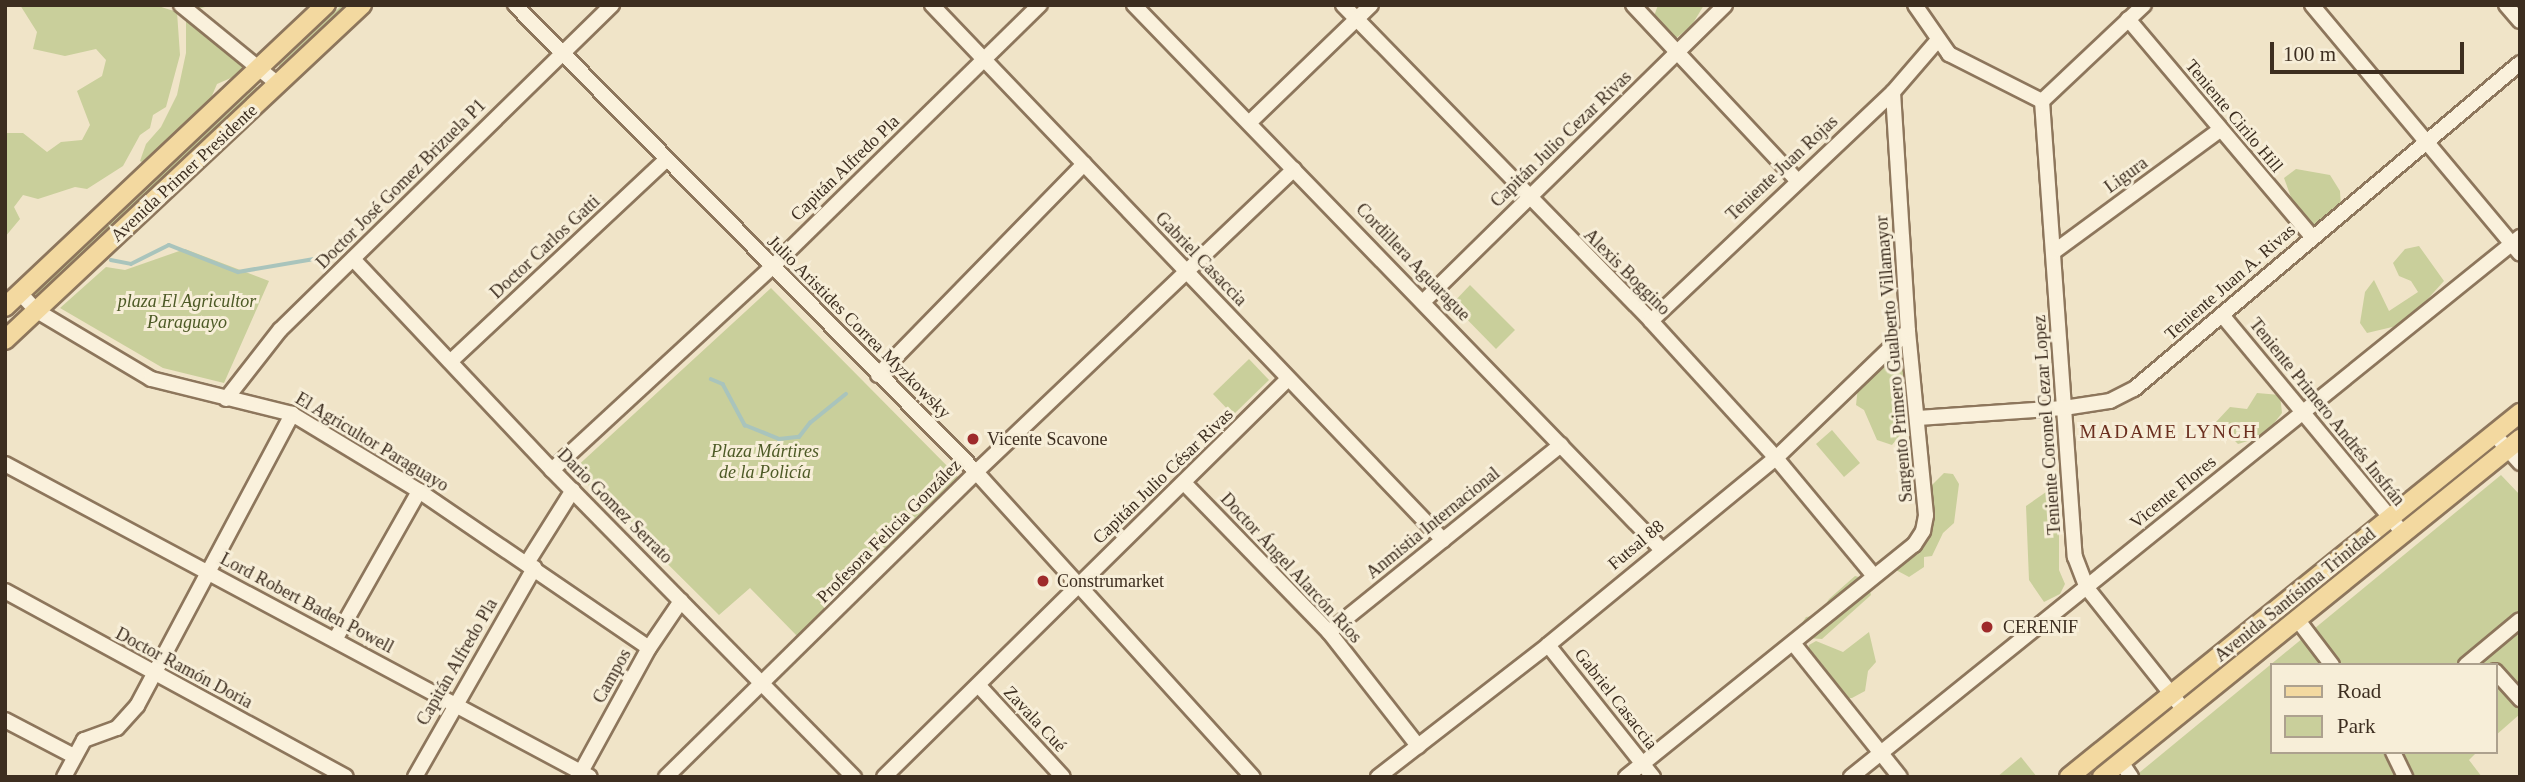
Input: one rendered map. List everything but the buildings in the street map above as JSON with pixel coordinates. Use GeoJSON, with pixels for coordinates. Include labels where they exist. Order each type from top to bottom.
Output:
{"type":"FeatureCollection","features":[{"type":"Feature","properties":{"kind":"main road","name":"Avenida Primer Presidente"},"geometry":{"type":"LineString","coordinates":[[5,307],[326,5]]}},
{"type":"Feature","properties":{"kind":"main road","name":"Avenida Primer Presidente"},"geometry":{"type":"LineString","coordinates":[[5,340],[362,5]]}},
{"type":"Feature","properties":{"kind":"main road","name":"Avenida Santísima Trinidad"},"geometry":{"type":"LineString","coordinates":[[2069,777],[2520,413]]}},
{"type":"Feature","properties":{"kind":"main road","name":"Avenida Santísima Trinidad"},"geometry":{"type":"LineString","coordinates":[[2102,777],[2514,444]]}},
{"type":"Feature","properties":{"kind":"street"},"geometry":{"type":"LineString","coordinates":[[181,5],[278,84]]}},
{"type":"Feature","properties":{"kind":"street","name":"Julio Aristides Correa Myzkowsky"},"geometry":{"type":"LineString","coordinates":[[515,5],[976,472],[1253,777]]}},
{"type":"Feature","properties":{"kind":"street","name":"Doctor José Gomez Brizuela P1"},"geometry":{"type":"LineString","coordinates":[[226,399],[280,330],[612,5]]}},
{"type":"Feature","properties":{"kind":"street","name":"Gabriel Casaccia"},"geometry":{"type":"LineString","coordinates":[[932,5],[1443,540]]}},
{"type":"Feature","properties":{"kind":"street","name":"Capitán Alfredo Pla"},"geometry":{"type":"LineString","coordinates":[[552,470],[772,267],[1041,5]]}},
{"type":"Feature","properties":{"kind":"street","name":"Cordillera Aguarague"},"geometry":{"type":"LineString","coordinates":[[1134,5],[1424,301],[1661,549]]}},
{"type":"Feature","properties":{"kind":"street","name":"Alexis Boggino"},"geometry":{"type":"LineString","coordinates":[[1343,5],[1527,199],[1651,321],[1776,458],[1873,575]]}},
{"type":"Feature","properties":{"kind":"street"},"geometry":{"type":"LineString","coordinates":[[1250,122],[1371,5]]}},
{"type":"Feature","properties":{"kind":"street"},"geometry":{"type":"LineString","coordinates":[[1633,5],[1679,51],[1796,179]]}},
{"type":"Feature","properties":{"kind":"street","name":"Capitán Julio Cezar Rivas"},"geometry":{"type":"LineString","coordinates":[[1424,301],[1725,5]]}},
{"type":"Feature","properties":{"kind":"street"},"geometry":{"type":"LineString","coordinates":[[1915,5],[1937,41],[1963,64],[2042,101],[2144,5]]}},
{"type":"Feature","properties":{"kind":"street"},"geometry":{"type":"LineString","coordinates":[[2312,5],[2517,245]]}},
{"type":"Feature","properties":{"kind":"street"},"geometry":{"type":"LineString","coordinates":[[2507,5],[2520,21]]}},
{"type":"Feature","properties":{"kind":"street","name":"Teniente Cirilo Hill"},"geometry":{"type":"LineString","coordinates":[[2128,19],[2312,237]]}},
{"type":"Feature","properties":{"kind":"street","name":"Teniente Juan Rojas"},"geometry":{"type":"LineString","coordinates":[[1651,321],[1796,179],[1893,92],[1937,41]]}},
{"type":"Feature","properties":{"kind":"street","name":"Teniente Juan A. Rivas"},"geometry":{"type":"LineString","coordinates":[[1918,418],[2064,408],[2110,401],[2134,389],[2312,237],[2430,142],[2520,63]]}},
{"type":"Feature","properties":{"kind":"street","name":"Sargento Primero Gualberto Villamayor"},"geometry":{"type":"LineString","coordinates":[[1626,777],[1873,575],[1914,545],[1923,531],[1926,515],[1908,331],[1893,92]]}},
{"type":"Feature","properties":{"kind":"street","name":"Teniente Coronel Cezar Lopez"},"geometry":{"type":"LineString","coordinates":[[2042,101],[2055,251],[2075,557],[2087,588],[2185,710]]}},
{"type":"Feature","properties":{"kind":"street","name":"Ligura"},"geometry":{"type":"LineString","coordinates":[[2055,251],[2220,130]]}},
{"type":"Feature","properties":{"kind":"street","name":"Doctor Carlos Gatti"},"geometry":{"type":"LineString","coordinates":[[451,361],[666,160]]}},
{"type":"Feature","properties":{"kind":"street"},"geometry":{"type":"LineString","coordinates":[[878,374],[1084,164]]}},
{"type":"Feature","properties":{"kind":"street","name":"Profesora Felicia González"},"geometry":{"type":"LineString","coordinates":[[666,777],[976,472],[1188,273],[1294,169]]}},
{"type":"Feature","properties":{"kind":"street","name":"Vicente Flores"},"geometry":{"type":"LineString","coordinates":[[1852,777],[2301,411],[2517,245]]}},
{"type":"Feature","properties":{"kind":"street","name":"Dario Gomez Serrato"},"geometry":{"type":"LineString","coordinates":[[353,259],[552,470],[854,777]]}},
{"type":"Feature","properties":{"kind":"street","name":"El Agricultor Paraguayo"},"geometry":{"type":"LineString","coordinates":[[20,293],[37,311],[151,379],[292,414],[419,491],[649,648]]}},
{"type":"Feature","properties":{"kind":"street","name":"Teniente Primero Andrés Insfrán"},"geometry":{"type":"LineString","coordinates":[[2222,315],[2403,533]]}},
{"type":"Feature","properties":{"kind":"street","name":"Futsal 88"},"geometry":{"type":"LineString","coordinates":[[1378,777],[1548,645],[1661,549],[1776,458],[1908,331]]}},
{"type":"Feature","properties":{"kind":"street","name":"Capitán Julio César Rivas"},"geometry":{"type":"LineString","coordinates":[[884,777],[980,687],[1078,585],[1185,484],[1288,379]]}},
{"type":"Feature","properties":{"kind":"street"},"geometry":{"type":"LineString","coordinates":[[64,777],[72,755],[94,733],[117,728],[136,706],[210,572],[292,414]]}},
{"type":"Feature","properties":{"kind":"street"},"geometry":{"type":"LineString","coordinates":[[2494,434],[2514,444],[2520,463]]}},
{"type":"Feature","properties":{"kind":"street","name":"Anmistia Internacional"},"geometry":{"type":"LineString","coordinates":[[1329,632],[1561,444]]}},
{"type":"Feature","properties":{"kind":"street","name":"Lord Robert Baden Powell"},"geometry":{"type":"LineString","coordinates":[[5,464],[336,638],[454,706],[585,775]]}},
{"type":"Feature","properties":{"kind":"street","name":"Doctor Ángel Alarcón Ríos"},"geometry":{"type":"LineString","coordinates":[[1185,484],[1329,632],[1418,746]]}},
{"type":"Feature","properties":{"kind":"street","name":"Capitán Alfredo Pla"},"geometry":{"type":"LineString","coordinates":[[415,777],[573,490]]}},
{"type":"Feature","properties":{"kind":"street"},"geometry":{"type":"LineString","coordinates":[[336,638],[419,491]]}},
{"type":"Feature","properties":{"kind":"street","name":"Doctor Ramón Doria"},"geometry":{"type":"LineString","coordinates":[[5,591],[152,674],[346,777]]}},
{"type":"Feature","properties":{"kind":"street","name":"Campos"},"geometry":{"type":"LineString","coordinates":[[585,775],[649,648],[681,601]]}},
{"type":"Feature","properties":{"kind":"street"},"geometry":{"type":"LineString","coordinates":[[2297,619],[2330,663]]}},
{"type":"Feature","properties":{"kind":"street"},"geometry":{"type":"LineString","coordinates":[[2484,659],[2520,620]]}},
{"type":"Feature","properties":{"kind":"street"},"geometry":{"type":"LineString","coordinates":[[1793,643],[1900,777]]}},
{"type":"Feature","properties":{"kind":"street","name":"Gabriel Casaccia"},"geometry":{"type":"LineString","coordinates":[[1548,645],[1653,777]]}},
{"type":"Feature","properties":{"kind":"street"},"geometry":{"type":"LineString","coordinates":[[2497,673],[2520,699]]}},
{"type":"Feature","properties":{"kind":"street","name":"Zavala Cué"},"geometry":{"type":"LineString","coordinates":[[980,687],[1063,777]]}},
{"type":"Feature","properties":{"kind":"street"},"geometry":{"type":"LineString","coordinates":[[5,720],[72,755]]}},
{"type":"Feature","properties":{"kind":"street"},"geometry":{"type":"LineString","coordinates":[[2394,754],[2404,777]]}},
{"type":"Feature","properties":{"kind":"street"},"geometry":{"type":"LineString","coordinates":[[2121,761],[2131,777]]}},
{"type":"Feature","properties":{"kind":"green space"},"geometry":{"type":"Polygon","coordinates":[[[20,5],[155,5],[177,12],[180,55],[166,107],[153,115],[150,128],[140,135],[123,166],[87,189],[75,187],[38,199],[23,195],[14,207],[20,219],[5,237],[5,133],[23,133],[47,152],[61,142],[82,140],[90,125],[77,91],[102,76],[106,60],[96,49],[65,56],[33,49],[37,32],[20,5]]]}},
{"type":"Feature","properties":{"kind":"green space"},"geometry":{"type":"Polygon","coordinates":[[[191,5],[213,5],[197,9],[253,57],[247,71],[217,84],[205,112],[147,165],[140,161],[146,144],[161,127],[177,95],[186,53],[186,10],[191,5]]]}},
{"type":"Feature","properties":{"kind":"green space"},"geometry":{"type":"Polygon","coordinates":[[[342,5],[351,5],[280,70],[279,65],[342,5]]]}},
{"type":"Feature","properties":{"kind":"green space"},"geometry":{"type":"Polygon","coordinates":[[[1658,5],[1704,5],[1692,25],[1668,45],[1648,33],[1658,5]]]}},
{"type":"Feature","properties":{"kind":"green space"},"geometry":{"type":"Polygon","coordinates":[[[256,87],[260,89],[35,301],[30,296],[256,87]]]}},
{"type":"Feature","properties":{"kind":"green space"},"geometry":{"type":"Polygon","coordinates":[[[2296,169],[2330,175],[2340,191],[2341,206],[2314,232],[2293,203],[2284,178],[2296,169]]]}},
{"type":"Feature","properties":{"kind":"green space"},"geometry":{"type":"Polygon","coordinates":[[[2419,246],[2444,281],[2405,324],[2367,333],[2360,323],[2365,292],[2374,280],[2389,311],[2418,292],[2411,281],[2399,276],[2393,263],[2405,249],[2419,246]]]}},
{"type":"Feature","properties":{"kind":"green space","name":"plaza El Agricultor Paraguayo"},"geometry":{"type":"Polygon","coordinates":[[[185,249],[269,281],[224,383],[163,368],[60,308],[106,267],[125,270],[185,249]]]}},
{"type":"Feature","properties":{"kind":"green space"},"geometry":{"type":"Polygon","coordinates":[[[1470,285],[1515,330],[1496,349],[1452,304],[1470,285]]]}},
{"type":"Feature","properties":{"kind":"green space","name":"Plaza Mártires de la Policía"},"geometry":{"type":"Polygon","coordinates":[[[771,288],[959,478],[799,638],[750,588],[719,615],[573,470],[771,288]]]}},
{"type":"Feature","properties":{"kind":"green space"},"geometry":{"type":"Polygon","coordinates":[[[1887,356],[1898,358],[1908,375],[1900,435],[1892,445],[1877,440],[1864,410],[1856,405],[1858,387],[1887,356]]]}},
{"type":"Feature","properties":{"kind":"green space"},"geometry":{"type":"Polygon","coordinates":[[[1249,359],[1269,380],[1233,415],[1213,394],[1249,359]]]}},
{"type":"Feature","properties":{"kind":"green space"},"geometry":{"type":"Polygon","coordinates":[[[2257,393],[2280,395],[2282,413],[2264,436],[2238,444],[2216,422],[2230,407],[2247,409],[2257,393]]]}},
{"type":"Feature","properties":{"kind":"green space"},"geometry":{"type":"Polygon","coordinates":[[[1832,430],[1860,463],[1844,477],[1816,444],[1832,430]]]}},
{"type":"Feature","properties":{"kind":"green space"},"geometry":{"type":"Polygon","coordinates":[[[1944,473],[1953,474],[1959,484],[1954,523],[1943,533],[1932,556],[1924,557],[1924,567],[1909,577],[1896,570],[1905,545],[1927,519],[1927,490],[1944,473]]]}},
{"type":"Feature","properties":{"kind":"green space"},"geometry":{"type":"Polygon","coordinates":[[[2501,475],[2520,495],[2520,714],[2497,734],[2497,663],[2273,663],[2501,475]]]}},
{"type":"Feature","properties":{"kind":"green space"},"geometry":{"type":"Polygon","coordinates":[[[2059,483],[2059,570],[2065,584],[2060,594],[2044,602],[2029,580],[2026,506],[2059,483]]]}},
{"type":"Feature","properties":{"kind":"green space"},"geometry":{"type":"Polygon","coordinates":[[[2388,531],[2190,693],[2188,693],[2187,691],[2388,531]]]}},
{"type":"Feature","properties":{"kind":"green space"},"geometry":{"type":"Polygon","coordinates":[[[1855,576],[1867,579],[1871,595],[1822,639],[1807,638],[1802,623],[1806,617],[1819,615],[1829,599],[1855,576]]]}},
{"type":"Feature","properties":{"kind":"green space"},"geometry":{"type":"Polygon","coordinates":[[[1869,632],[1876,662],[1868,671],[1865,691],[1852,698],[1835,699],[1806,659],[1809,645],[1816,641],[1843,652],[1869,632]]]}},
{"type":"Feature","properties":{"kind":"green space"},"geometry":{"type":"Polygon","coordinates":[[[2270,665],[2270,754],[2475,754],[2469,760],[2482,777],[2134,777],[2270,665]]]}},
{"type":"Feature","properties":{"kind":"green space"},"geometry":{"type":"Polygon","coordinates":[[[2021,757],[2037,777],[1997,777],[2021,757]]]}},
{"type":"Feature","properties":{"kind":"waterway"},"geometry":{"type":"LineString","coordinates":[[111,260],[131,264],[169,245],[238,272],[332,256]]}},
{"type":"Feature","properties":{"kind":"waterway"},"geometry":{"type":"LineString","coordinates":[[711,379],[723,384],[745,425],[779,439],[799,437],[810,423],[846,394]]}},
{"type":"Feature","properties":{"kind":"place","name":"Vicente Scavone"},"geometry":{"type":"Point","coordinates":[973,439]}},
{"type":"Feature","properties":{"kind":"place","name":"Construmarket"},"geometry":{"type":"Point","coordinates":[1043,581]}},
{"type":"Feature","properties":{"kind":"place","name":"CERENIF"},"geometry":{"type":"Point","coordinates":[1987,627]}},
{"type":"Feature","properties":{"kind":"district","name":"MADAME LYNCH"},"geometry":{"type":"Point","coordinates":[2169,432]}}]}
